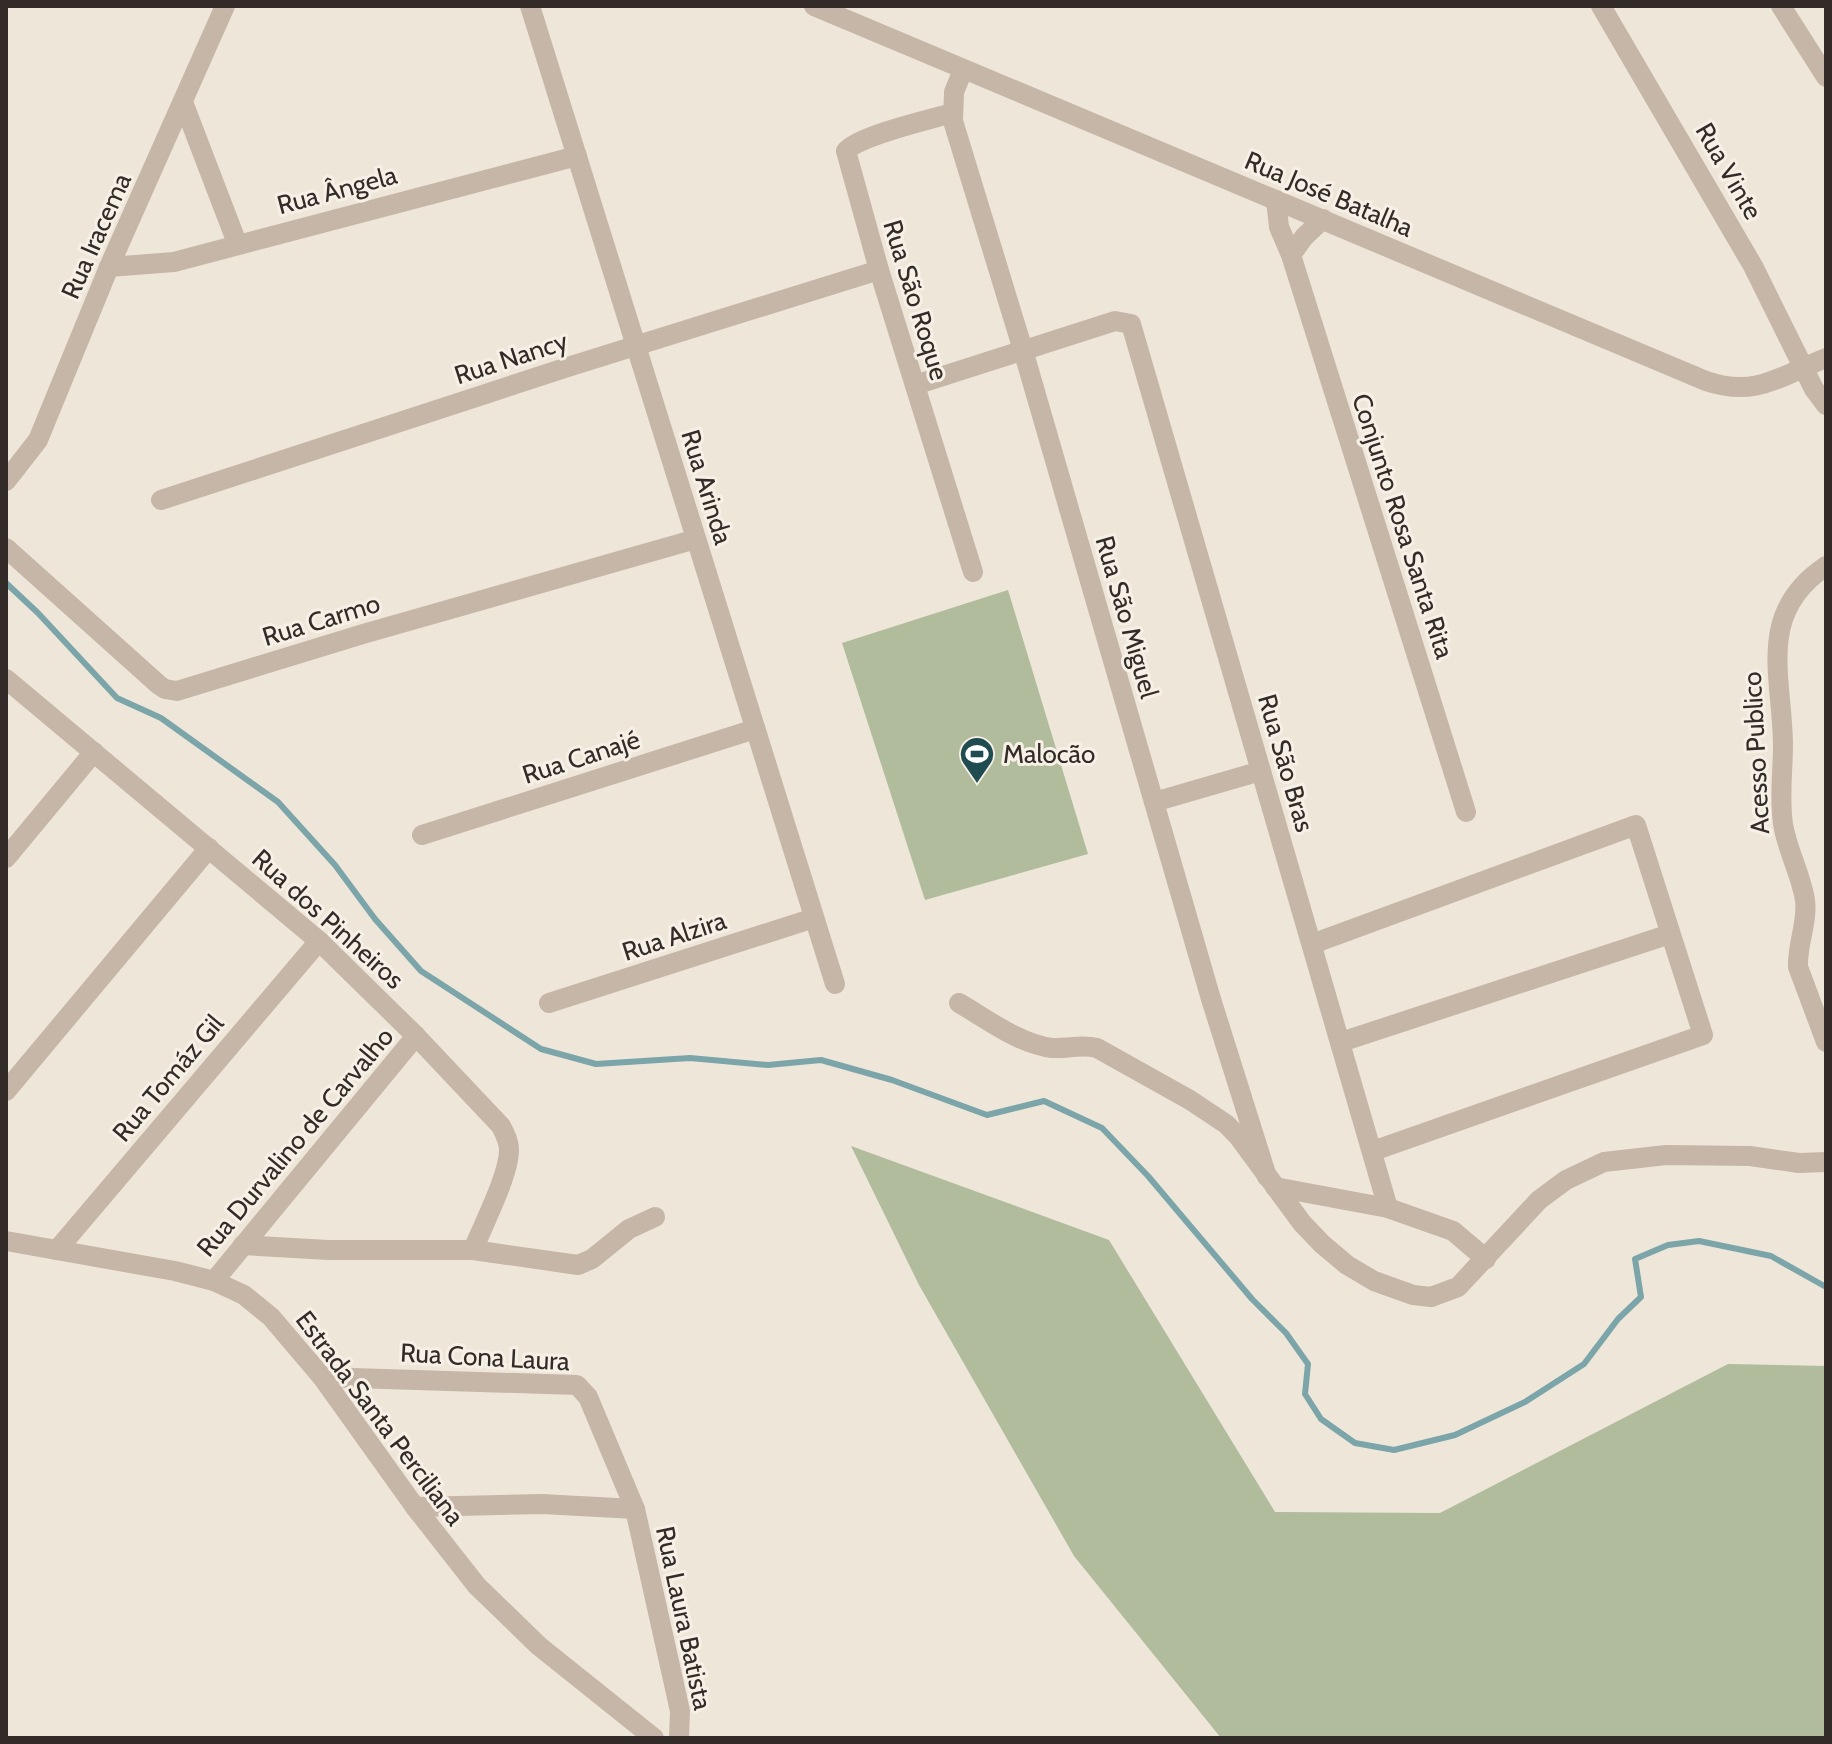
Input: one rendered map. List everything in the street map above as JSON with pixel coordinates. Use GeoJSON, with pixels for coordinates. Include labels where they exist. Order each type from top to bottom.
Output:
{"type":"FeatureCollection","features":[{"type":"Feature","properties":{"kind":"street","name":"Rua Iracema"},"geometry":{"type":"LineString","coordinates":[[6,481],[38,440],[109,267],[225,6]]}},
{"type":"Feature","properties":{"kind":"street","name":"Rua Arinda"},"geometry":{"type":"LineString","coordinates":[[530,6],[835,984]]}},
{"type":"Feature","properties":{"kind":"street","name":"Rua José Batalha"},"geometry":{"type":"LineString","coordinates":[[814,6],[1728,389],[1746,389],[1826,358]]}},
{"type":"Feature","properties":{"kind":"street","name":"Rua Vinte"},"geometry":{"type":"LineString","coordinates":[[1601,6],[1746,253],[1804,367]]}},
{"type":"Feature","properties":{"kind":"street"},"geometry":{"type":"LineString","coordinates":[[1781,6],[1826,77]]}},
{"type":"Feature","properties":{"kind":"street"},"geometry":{"type":"LineString","coordinates":[[952,113],[954,92],[963,70]]}},
{"type":"Feature","properties":{"kind":"street"},"geometry":{"type":"LineString","coordinates":[[183,102],[237,243]]}},
{"type":"Feature","properties":{"kind":"street","name":"Rua São Roque"},"geometry":{"type":"LineString","coordinates":[[952,113],[869,139],[846,151],[879,270],[973,572]]}},
{"type":"Feature","properties":{"kind":"street","name":"Rua São Miguel"},"geometry":{"type":"LineString","coordinates":[[952,113],[1211,999],[1271,1182]]}},
{"type":"Feature","properties":{"kind":"street","name":"Rua Ângela"},"geometry":{"type":"LineString","coordinates":[[109,267],[174,262],[577,156]]}},
{"type":"Feature","properties":{"kind":"street","name":"Conjunto Rosa Santa Rita"},"geometry":{"type":"LineString","coordinates":[[1276,200],[1279,227],[1291,255],[1466,812]]}},
{"type":"Feature","properties":{"kind":"street"},"geometry":{"type":"LineString","coordinates":[[1291,255],[1323,219]]}},
{"type":"Feature","properties":{"kind":"street","name":"Rua Nancy"},"geometry":{"type":"LineString","coordinates":[[161,500],[879,270]]}},
{"type":"Feature","properties":{"kind":"street","name":"Rua São Bras"},"geometry":{"type":"LineString","coordinates":[[1023,350],[1115,321],[1131,324],[1135,333],[1388,1208]]}},
{"type":"Feature","properties":{"kind":"street"},"geometry":{"type":"LineString","coordinates":[[915,385],[1023,350]]}},
{"type":"Feature","properties":{"kind":"street"},"geometry":{"type":"LineString","coordinates":[[1804,367],[1826,405]]}},
{"type":"Feature","properties":{"kind":"street","name":"Rua Carmo"},"geometry":{"type":"LineString","coordinates":[[6,548],[159,685],[177,691],[363,634],[696,539]]}},
{"type":"Feature","properties":{"kind":"street","name":"Acesso Publico"},"geometry":{"type":"LineString","coordinates":[[1826,566],[1805,583],[1791,601],[1778,636],[1775,665],[1782,726],[1783,825],[1805,898],[1806,913],[1799,943],[1798,967],[1826,1042]]}},
{"type":"Feature","properties":{"kind":"street","name":"Rua dos Pinheiros"},"geometry":{"type":"LineString","coordinates":[[6,679],[319,941],[486,1109],[508,1139],[509,1152],[506,1168],[473,1250]]}},
{"type":"Feature","properties":{"kind":"street","name":"Rua Canajé"},"geometry":{"type":"LineString","coordinates":[[422,835],[755,729]]}},
{"type":"Feature","properties":{"kind":"street"},"geometry":{"type":"LineString","coordinates":[[6,858],[94,752]]}},
{"type":"Feature","properties":{"kind":"street"},"geometry":{"type":"LineString","coordinates":[[1154,802],[1261,771]]}},
{"type":"Feature","properties":{"kind":"street"},"geometry":{"type":"LineString","coordinates":[[1312,944],[1636,825],[1703,1035],[1373,1151]]}},
{"type":"Feature","properties":{"kind":"street"},"geometry":{"type":"LineString","coordinates":[[6,1091],[209,848]]}},
{"type":"Feature","properties":{"kind":"street","name":"Rua Alzira"},"geometry":{"type":"LineString","coordinates":[[549,1003],[814,918]]}},
{"type":"Feature","properties":{"kind":"street"},"geometry":{"type":"LineString","coordinates":[[1341,1042],[1670,934]]}},
{"type":"Feature","properties":{"kind":"street","name":"Rua Tomáz Gil"},"geometry":{"type":"LineString","coordinates":[[57,1250],[319,941]]}},
{"type":"Feature","properties":{"kind":"street"},"geometry":{"type":"LineString","coordinates":[[959,1003],[1038,1044],[1052,1048],[1097,1048],[1226,1124],[1312,1234],[1347,1265],[1374,1281],[1413,1295],[1431,1297],[1458,1287],[1539,1200],[1575,1175],[1604,1162],[1666,1155],[1750,1156],[1799,1163],[1826,1162]]}},
{"type":"Feature","properties":{"kind":"street","name":"Rua Durvalino de Carvalho"},"geometry":{"type":"LineString","coordinates":[[214,1281],[416,1036]]}},
{"type":"Feature","properties":{"kind":"street"},"geometry":{"type":"LineString","coordinates":[[1271,1182],[1388,1208],[1453,1231],[1486,1259]]}},
{"type":"Feature","properties":{"kind":"street"},"geometry":{"type":"LineString","coordinates":[[243,1245],[328,1250],[473,1250],[578,1265],[592,1259],[629,1229],[655,1217]]}},
{"type":"Feature","properties":{"kind":"street","name":"Estrada Santa Perciliana"},"geometry":{"type":"LineString","coordinates":[[6,1241],[128,1262],[214,1281],[244,1295],[271,1317],[322,1377],[415,1507],[477,1586],[506,1617],[568,1671],[654,1738]]}},
{"type":"Feature","properties":{"kind":"street","name":"Rua Cona Laura"},"geometry":{"type":"LineString","coordinates":[[322,1377],[577,1385],[588,1397],[635,1509]]}},
{"type":"Feature","properties":{"kind":"street"},"geometry":{"type":"LineString","coordinates":[[415,1507],[542,1504],[635,1509]]}},
{"type":"Feature","properties":{"kind":"street","name":"Rua Laura Batista"},"geometry":{"type":"LineString","coordinates":[[635,1509],[680,1711],[679,1738]]}},
{"type":"Feature","properties":{"kind":"green space","name":"Malocão"},"geometry":{"type":"Polygon","coordinates":[[[1008,590],[1088,854],[925,900],[842,643],[1008,590]]]}},
{"type":"Feature","properties":{"kind":"green space"},"geometry":{"type":"Polygon","coordinates":[[[851,1146],[1109,1240],[1275,1512],[1440,1513],[1728,1364],[1826,1366],[1826,1738],[1221,1738],[1074,1556],[919,1285],[851,1146]]]}},
{"type":"Feature","properties":{"kind":"waterway"},"geometry":{"type":"LineString","coordinates":[[6,583],[117,698],[161,718],[278,802],[335,865],[375,919],[421,971],[541,1049],[596,1064],[690,1058],[768,1065],[821,1060],[892,1080],[987,1115],[1044,1101],[1102,1128],[1148,1176],[1252,1299],[1286,1333],[1308,1364],[1305,1394],[1321,1419],[1355,1443],[1394,1450],[1455,1435],[1525,1402],[1584,1364],[1618,1319],[1641,1297],[1635,1259],[1668,1245],[1699,1241],[1771,1256],[1826,1287]]}},
{"type":"Feature","properties":{"kind":"place","name":"Malocão"},"geometry":{"type":"Point","coordinates":[977,785]}}]}
